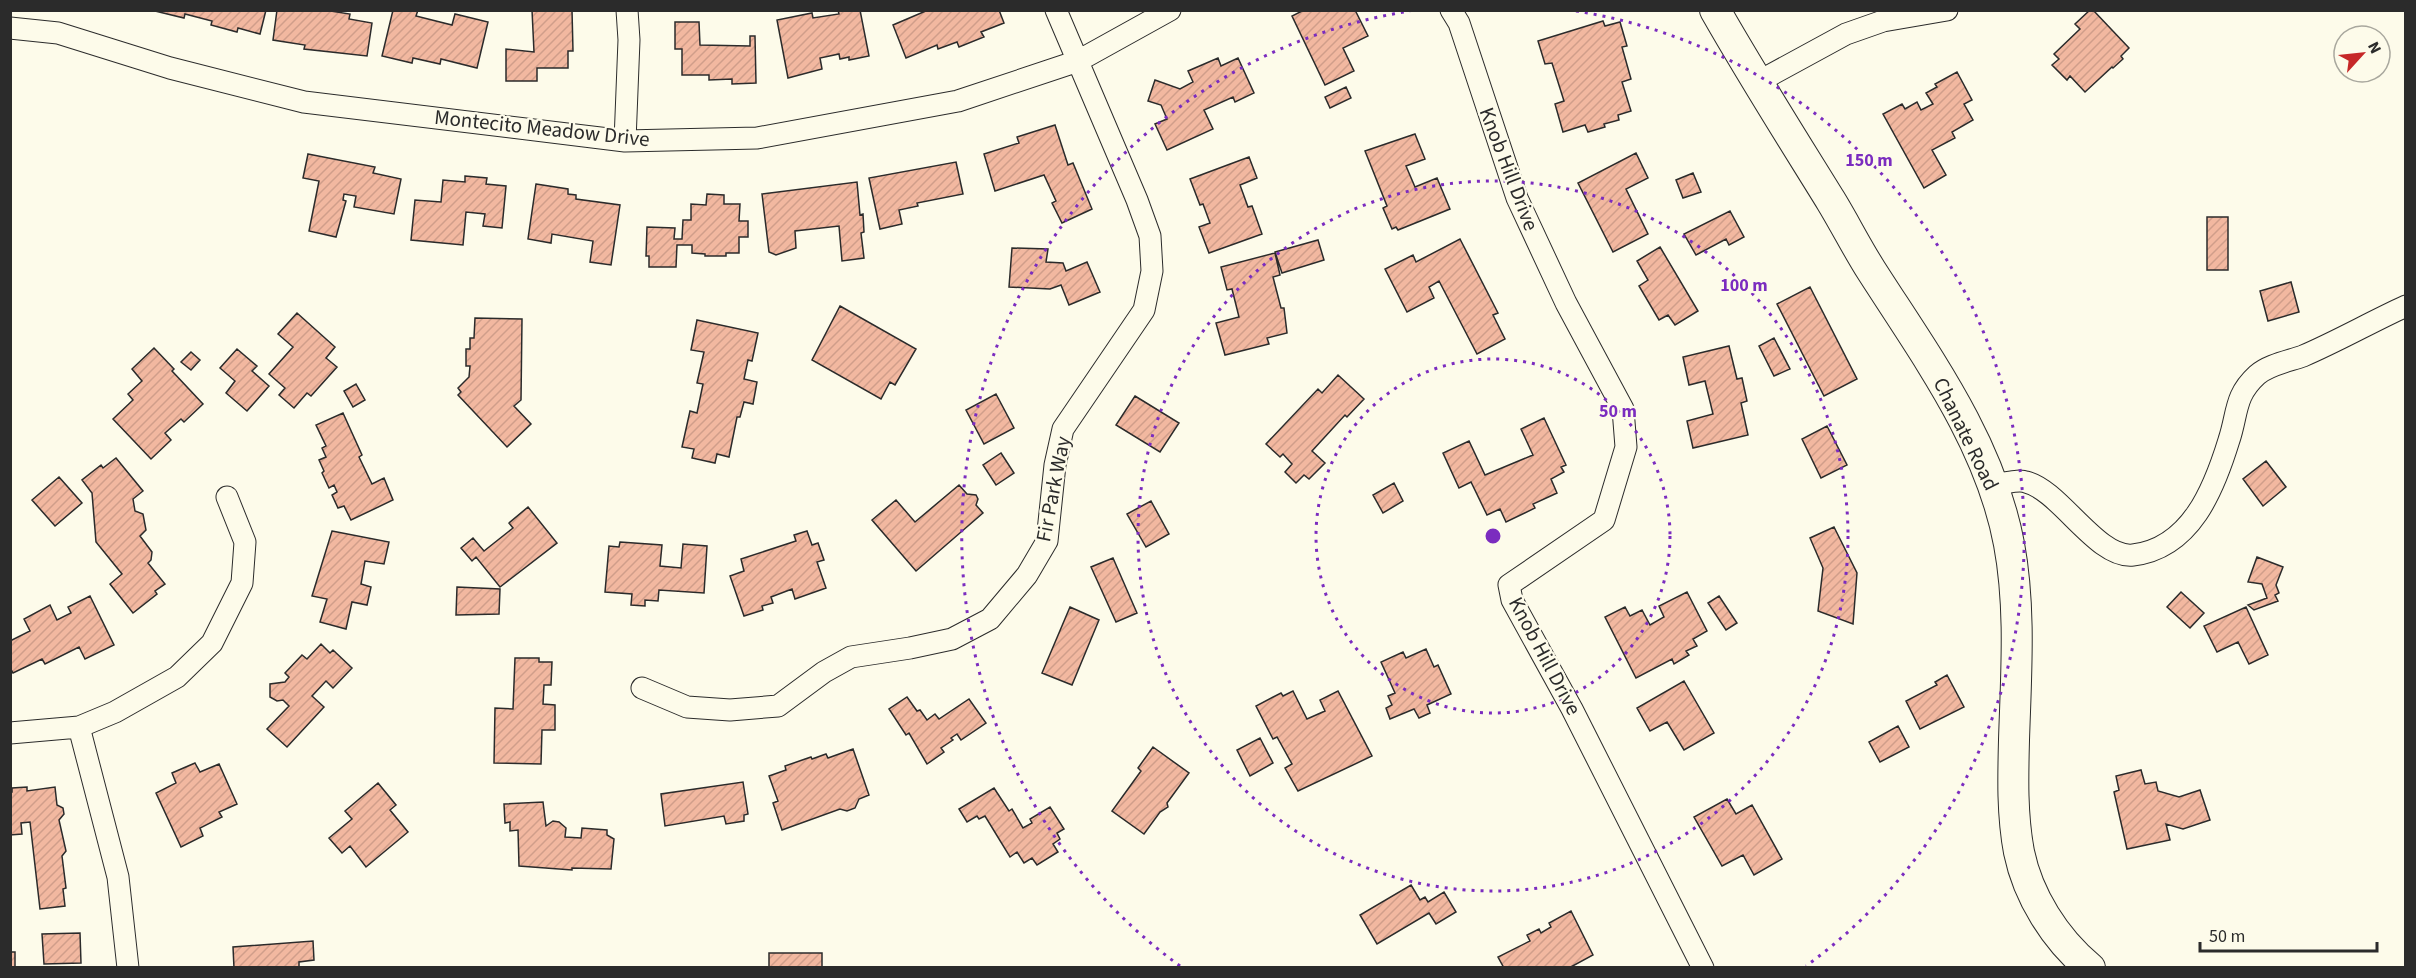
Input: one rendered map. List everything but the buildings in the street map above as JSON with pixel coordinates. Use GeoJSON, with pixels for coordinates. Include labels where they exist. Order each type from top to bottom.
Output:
{"type":"FeatureCollection","features":[{"type":"Feature","properties":{"kind":"street"},"geometry":{"type":"LineString","coordinates":[[625,141],[629,40],[627,10]]}},
{"type":"Feature","properties":{"kind":"street","name":"Fir Park Way"},"geometry":{"type":"LineString","coordinates":[[642,688],[687,707],[730,710],[778,706],[824,672],[851,657],[952,639],[990,620],[1027,575],[1047,541],[1055,465],[1063,429],[1144,310],[1152,271],[1150,236],[1141,209],[1056,10]]}},
{"type":"Feature","properties":{"kind":"street","name":"Montecito Meadow Drive"},"geometry":{"type":"LineString","coordinates":[[10,28],[58,33],[170,68],[304,102],[625,141],[757,138],[958,102],[1078,61],[1170,10]]}},
{"type":"Feature","properties":{"kind":"street","name":"Knob Hill Drive"},"geometry":{"type":"LineString","coordinates":[[1451,10],[1459,23],[1517,198],[1566,303],[1623,409],[1626,447],[1604,520],[1509,585],[1512,600],[1572,709],[1703,968]]}},
{"type":"Feature","properties":{"kind":"street","name":"Chanate Road"},"geometry":{"type":"LineString","coordinates":[[1715,10],[1756,83],[1870,268],[1914,334],[1967,426],[1995,484],[2009,545],[2016,599],[2013,793],[2019,852],[2031,888],[2051,926],[2090,968]]}},
{"type":"Feature","properties":{"kind":"street"},"geometry":{"type":"LineString","coordinates":[[1756,83],[1846,34],[1883,21],[1947,10]]}},
{"type":"Feature","properties":{"kind":"street"},"geometry":{"type":"LineString","coordinates":[[1995,484],[2025,481],[2040,488],[2117,553],[2130,555],[2151,551],[2178,538],[2207,499],[2230,440],[2241,392],[2259,373],[2304,355],[2406,306]]}},
{"type":"Feature","properties":{"kind":"street"},"geometry":{"type":"LineString","coordinates":[[10,734],[79,727],[115,712],[177,677],[212,642],[242,583],[245,542],[227,497]]}},
{"type":"Feature","properties":{"kind":"street"},"geometry":{"type":"LineString","coordinates":[[79,727],[118,877],[128,968]]}}]}
